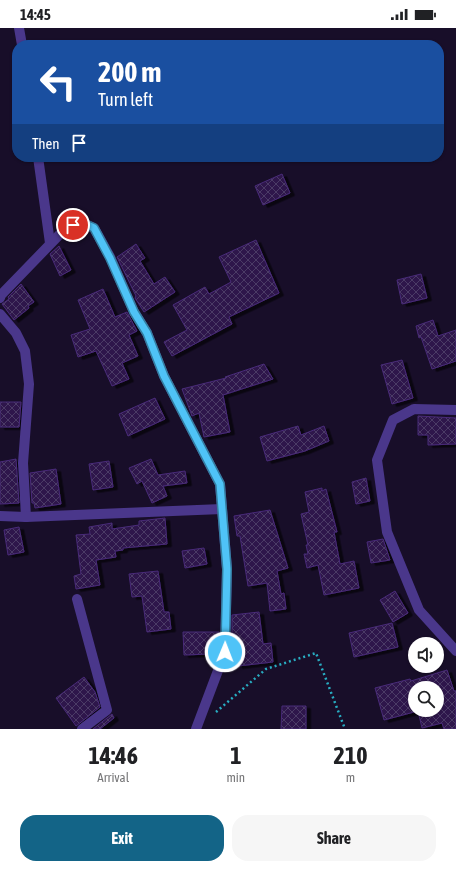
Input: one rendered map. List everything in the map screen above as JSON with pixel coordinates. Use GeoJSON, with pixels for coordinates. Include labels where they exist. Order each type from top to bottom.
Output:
{"type":"FeatureCollection","features":[{"type":"Feature","properties":{"kind":"street"},"geometry":{"type":"LineString","coordinates":[[19,28],[21,40]]}},
{"type":"Feature","properties":{"kind":"street"},"geometry":{"type":"LineString","coordinates":[[39,162],[50,243]]}},
{"type":"Feature","properties":{"kind":"street"},"geometry":{"type":"LineString","coordinates":[[0,298],[50,243],[73,225],[83,223],[94,228],[110,258],[134,312],[147,333],[164,376],[220,484],[227,569],[225,652],[196,729]]}},
{"type":"Feature","properties":{"kind":"street"},"geometry":{"type":"LineString","coordinates":[[0,314],[16,333],[25,351],[29,384],[23,463],[26,517]]}},
{"type":"Feature","properties":{"kind":"street"},"geometry":{"type":"LineString","coordinates":[[456,410],[414,409],[393,420],[377,460],[387,532],[419,610],[456,651]]}},
{"type":"Feature","properties":{"kind":"street"},"geometry":{"type":"LineString","coordinates":[[0,516],[26,517],[222,509]]}},
{"type":"Feature","properties":{"kind":"street"},"geometry":{"type":"LineString","coordinates":[[77,599],[107,710],[82,729]]}},
{"type":"Feature","properties":{"kind":"path"},"geometry":{"type":"LineString","coordinates":[[215,713],[266,670],[316,653],[345,729]]}},
{"type":"Feature","properties":{"kind":"building"},"geometry":{"type":"Polygon","coordinates":[[[282,174],[290,193],[263,205],[255,186],[282,174]]]}},
{"type":"Feature","properties":{"kind":"building"},"geometry":{"type":"Polygon","coordinates":[[[256,240],[279,293],[229,317],[232,324],[172,356],[164,342],[187,330],[173,305],[205,287],[209,294],[231,282],[219,257],[256,240]]]}},
{"type":"Feature","properties":{"kind":"building"},"geometry":{"type":"Polygon","coordinates":[[[136,244],[145,258],[140,261],[154,284],[165,277],[175,292],[144,312],[135,298],[136,296],[117,257],[136,244]]]}},
{"type":"Feature","properties":{"kind":"building"},"geometry":{"type":"Polygon","coordinates":[[[59,246],[71,270],[60,276],[50,254],[59,246]]]}},
{"type":"Feature","properties":{"kind":"building"},"geometry":{"type":"Polygon","coordinates":[[[421,274],[427,298],[402,304],[397,280],[421,274]]]}},
{"type":"Feature","properties":{"kind":"building"},"geometry":{"type":"Polygon","coordinates":[[[21,284],[34,302],[14,320],[2,304],[9,299],[8,297],[21,284]]]}},
{"type":"Feature","properties":{"kind":"building"},"geometry":{"type":"Polygon","coordinates":[[[103,289],[115,317],[127,312],[137,331],[129,335],[138,356],[122,363],[129,379],[112,386],[96,351],[78,357],[71,335],[90,329],[78,300],[103,289]]]}},
{"type":"Feature","properties":{"kind":"building"},"geometry":{"type":"Polygon","coordinates":[[[433,320],[438,336],[456,330],[456,361],[432,369],[421,337],[419,338],[416,326],[433,320]]]}},
{"type":"Feature","properties":{"kind":"building"},"geometry":{"type":"Polygon","coordinates":[[[402,360],[413,398],[392,404],[381,365],[402,360]]]}},
{"type":"Feature","properties":{"kind":"building"},"geometry":{"type":"Polygon","coordinates":[[[264,364],[273,379],[223,395],[230,432],[204,437],[199,413],[192,416],[182,389],[226,378],[225,377],[264,364]]]}},
{"type":"Feature","properties":{"kind":"building"},"geometry":{"type":"Polygon","coordinates":[[[155,398],[165,419],[128,436],[119,414],[155,398]]]}},
{"type":"Feature","properties":{"kind":"building"},"geometry":{"type":"Polygon","coordinates":[[[0,402],[21,402],[19,427],[0,427],[0,402]]]}},
{"type":"Feature","properties":{"kind":"building"},"geometry":{"type":"Polygon","coordinates":[[[418,416],[456,418],[456,444],[428,445],[428,435],[418,435],[418,416]]]}},
{"type":"Feature","properties":{"kind":"building"},"geometry":{"type":"Polygon","coordinates":[[[298,426],[301,435],[324,426],[329,441],[305,451],[267,461],[260,437],[298,426]]]}},
{"type":"Feature","properties":{"kind":"building"},"geometry":{"type":"Polygon","coordinates":[[[16,459],[19,503],[0,504],[0,462],[16,459]]]}},
{"type":"Feature","properties":{"kind":"building"},"geometry":{"type":"Polygon","coordinates":[[[151,459],[158,475],[185,471],[187,483],[163,486],[167,496],[152,503],[142,481],[137,484],[129,468],[151,459]]]}},
{"type":"Feature","properties":{"kind":"building"},"geometry":{"type":"Polygon","coordinates":[[[109,461],[113,487],[93,490],[89,464],[109,461]]]}},
{"type":"Feature","properties":{"kind":"building"},"geometry":{"type":"Polygon","coordinates":[[[56,469],[61,504],[35,508],[34,503],[32,503],[30,473],[56,469]]]}},
{"type":"Feature","properties":{"kind":"building"},"geometry":{"type":"Polygon","coordinates":[[[366,478],[370,501],[356,504],[352,482],[366,478]]]}},
{"type":"Feature","properties":{"kind":"building"},"geometry":{"type":"Polygon","coordinates":[[[322,488],[322,491],[326,489],[337,532],[334,532],[340,564],[354,561],[359,588],[324,595],[318,565],[307,568],[304,554],[308,554],[306,545],[308,545],[301,514],[309,512],[305,492],[322,488]]]}},
{"type":"Feature","properties":{"kind":"building"},"geometry":{"type":"Polygon","coordinates":[[[270,510],[288,568],[277,571],[281,594],[284,593],[286,609],[270,611],[267,583],[248,586],[240,536],[237,536],[234,516],[270,510]]]}},
{"type":"Feature","properties":{"kind":"building"},"geometry":{"type":"Polygon","coordinates":[[[165,518],[167,544],[123,548],[123,550],[115,551],[116,557],[96,560],[100,585],[76,589],[74,576],[81,574],[76,535],[90,534],[89,527],[112,523],[112,529],[139,525],[139,521],[165,518]]]}},
{"type":"Feature","properties":{"kind":"building"},"geometry":{"type":"Polygon","coordinates":[[[19,527],[24,552],[8,555],[4,530],[19,527]]]}},
{"type":"Feature","properties":{"kind":"building"},"geometry":{"type":"Polygon","coordinates":[[[383,539],[390,560],[371,563],[367,542],[383,539]]]}},
{"type":"Feature","properties":{"kind":"building"},"geometry":{"type":"Polygon","coordinates":[[[204,548],[207,564],[185,568],[182,551],[204,548]]]}},
{"type":"Feature","properties":{"kind":"building"},"geometry":{"type":"Polygon","coordinates":[[[158,571],[164,612],[169,612],[171,629],[147,632],[142,596],[132,597],[129,574],[158,571]]]}},
{"type":"Feature","properties":{"kind":"building"},"geometry":{"type":"Polygon","coordinates":[[[395,591],[408,613],[393,622],[380,600],[395,591]]]}},
{"type":"Feature","properties":{"kind":"building"},"geometry":{"type":"Polygon","coordinates":[[[259,612],[263,644],[271,643],[273,662],[238,666],[235,652],[232,652],[232,615],[259,612]]]}},
{"type":"Feature","properties":{"kind":"building"},"geometry":{"type":"Polygon","coordinates":[[[392,623],[398,647],[354,657],[349,633],[392,623]]]}},
{"type":"Feature","properties":{"kind":"building"},"geometry":{"type":"Polygon","coordinates":[[[183,632],[219,632],[218,652],[211,652],[211,654],[184,655],[183,632]]]}},
{"type":"Feature","properties":{"kind":"building"},"geometry":{"type":"Polygon","coordinates":[[[447,670],[454,691],[456,691],[456,729],[444,729],[442,723],[422,728],[419,717],[444,717],[444,681],[411,681],[437,673],[444,673],[444,671],[447,670]]]}},
{"type":"Feature","properties":{"kind":"building"},"geometry":{"type":"Polygon","coordinates":[[[84,677],[95,692],[100,707],[76,726],[56,698],[84,677]]]}},
{"type":"Feature","properties":{"kind":"building"},"geometry":{"type":"Polygon","coordinates":[[[410,679],[411,681],[408,681],[408,714],[384,720],[375,688],[410,679]]]}},
{"type":"Feature","properties":{"kind":"building"},"geometry":{"type":"Polygon","coordinates":[[[282,706],[306,706],[306,729],[281,729],[282,706]]]}},
{"type":"Feature","properties":{"kind":"building"},"geometry":{"type":"Polygon","coordinates":[[[112,714],[114,718],[100,729],[93,729],[112,714]]]}},
{"type":"Feature","properties":{"kind":"route"},"geometry":{"type":"LineString","coordinates":[[73,225],[83,223],[94,228],[110,258],[134,312],[147,333],[164,376],[188,425],[220,484],[227,569],[225,652]]}}]}
